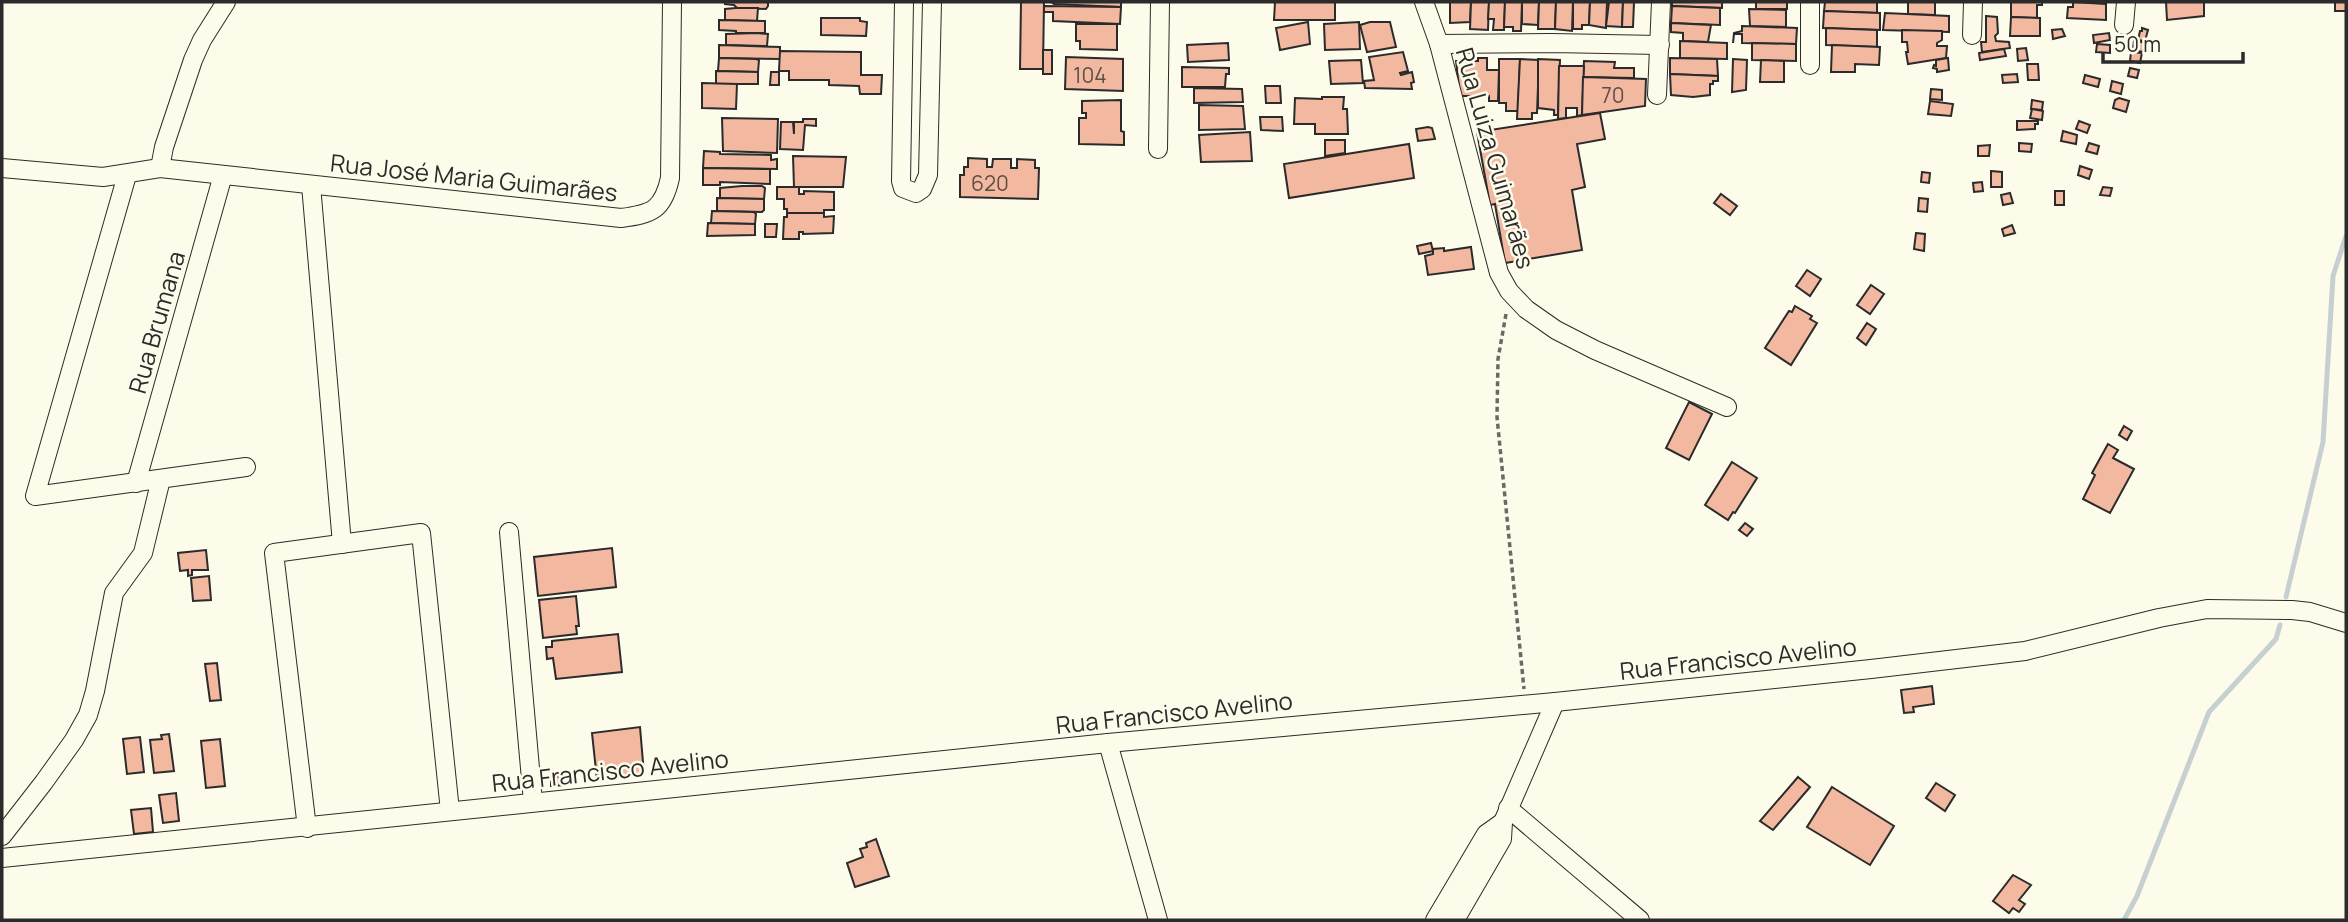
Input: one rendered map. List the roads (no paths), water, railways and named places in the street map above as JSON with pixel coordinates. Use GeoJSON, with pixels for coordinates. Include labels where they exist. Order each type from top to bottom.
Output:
{"type":"FeatureCollection","features":[{"type":"Feature","properties":{"kind":"street"},"geometry":{"type":"LineString","coordinates":[[160,168],[164,147],[193,60],[226,2]]}},
{"type":"Feature","properties":{"kind":"street","name":"Rua José Maria Guimarães"},"geometry":{"type":"LineString","coordinates":[[2,168],[103,177],[160,168],[621,218],[652,212],[667,192],[670,178],[672,2]]}},
{"type":"Feature","properties":{"kind":"street"},"geometry":{"type":"LineString","coordinates":[[904,2],[901,181],[903,188],[916,192],[922,188],[928,175],[932,2]]}},
{"type":"Feature","properties":{"kind":"street"},"geometry":{"type":"LineString","coordinates":[[1158,149],[1160,2]]}},
{"type":"Feature","properties":{"kind":"street","name":"Rua Luiza Guimarães"},"geometry":{"type":"LineString","coordinates":[[1424,2],[1439,44],[1499,273],[1509,291],[1526,309],[1556,330],[1595,350],[1727,407]]}},
{"type":"Feature","properties":{"kind":"street"},"geometry":{"type":"LineString","coordinates":[[1657,95],[1661,2]]}},
{"type":"Feature","properties":{"kind":"street"},"geometry":{"type":"LineString","coordinates":[[1810,2],[1810,65]]}},
{"type":"Feature","properties":{"kind":"street"},"geometry":{"type":"LineString","coordinates":[[1972,35],[1973,2]]}},
{"type":"Feature","properties":{"kind":"street"},"geometry":{"type":"LineString","coordinates":[[2124,25],[2126,2]]}},
{"type":"Feature","properties":{"kind":"street"},"geometry":{"type":"LineString","coordinates":[[1439,44],[1660,45]]}},
{"type":"Feature","properties":{"kind":"street"},"geometry":{"type":"LineString","coordinates":[[127,175],[35,496],[246,467]]}},
{"type":"Feature","properties":{"kind":"street","name":"Rua Brumana"},"geometry":{"type":"LineString","coordinates":[[135,483],[223,175]]}},
{"type":"Feature","properties":{"kind":"street"},"geometry":{"type":"LineString","coordinates":[[311,185],[342,544]]}},
{"type":"Feature","properties":{"kind":"street"},"geometry":{"type":"LineString","coordinates":[[2,836],[74,740],[88,715],[114,593],[143,553],[161,479]]}},
{"type":"Feature","properties":{"kind":"street"},"geometry":{"type":"LineString","coordinates":[[509,531],[533,802]]}},
{"type":"Feature","properties":{"kind":"street"},"geometry":{"type":"LineString","coordinates":[[307,828],[274,553],[421,533],[450,811]]}},
{"type":"Feature","properties":{"kind":"street","name":"Rua Francisco Avelino"},"geometry":{"type":"LineString","coordinates":[[2,858],[1108,743],[1555,702],[2025,651],[2159,618],[2207,610],[2292,610],[2346,623]]}},
{"type":"Feature","properties":{"kind":"street"},"geometry":{"type":"LineString","coordinates":[[1435,920],[1486,834],[1505,815],[1538,746],[1555,702]]}},
{"type":"Feature","properties":{"kind":"street"},"geometry":{"type":"LineString","coordinates":[[1108,743],[1158,920]]}},
{"type":"Feature","properties":{"kind":"street"},"geometry":{"type":"LineString","coordinates":[[1455,920],[1503,839],[1505,815]]}},
{"type":"Feature","properties":{"kind":"street"},"geometry":{"type":"LineString","coordinates":[[1505,815],[1640,920]]}},
{"type":"Feature","properties":{"kind":"waterway"},"geometry":{"type":"LineString","coordinates":[[2286,597],[2323,442],[2333,276],[2346,236]]}},
{"type":"Feature","properties":{"kind":"waterway"},"geometry":{"type":"LineString","coordinates":[[2124,920],[2137,896],[2209,712],[2276,639],[2280,625]]}}]}
